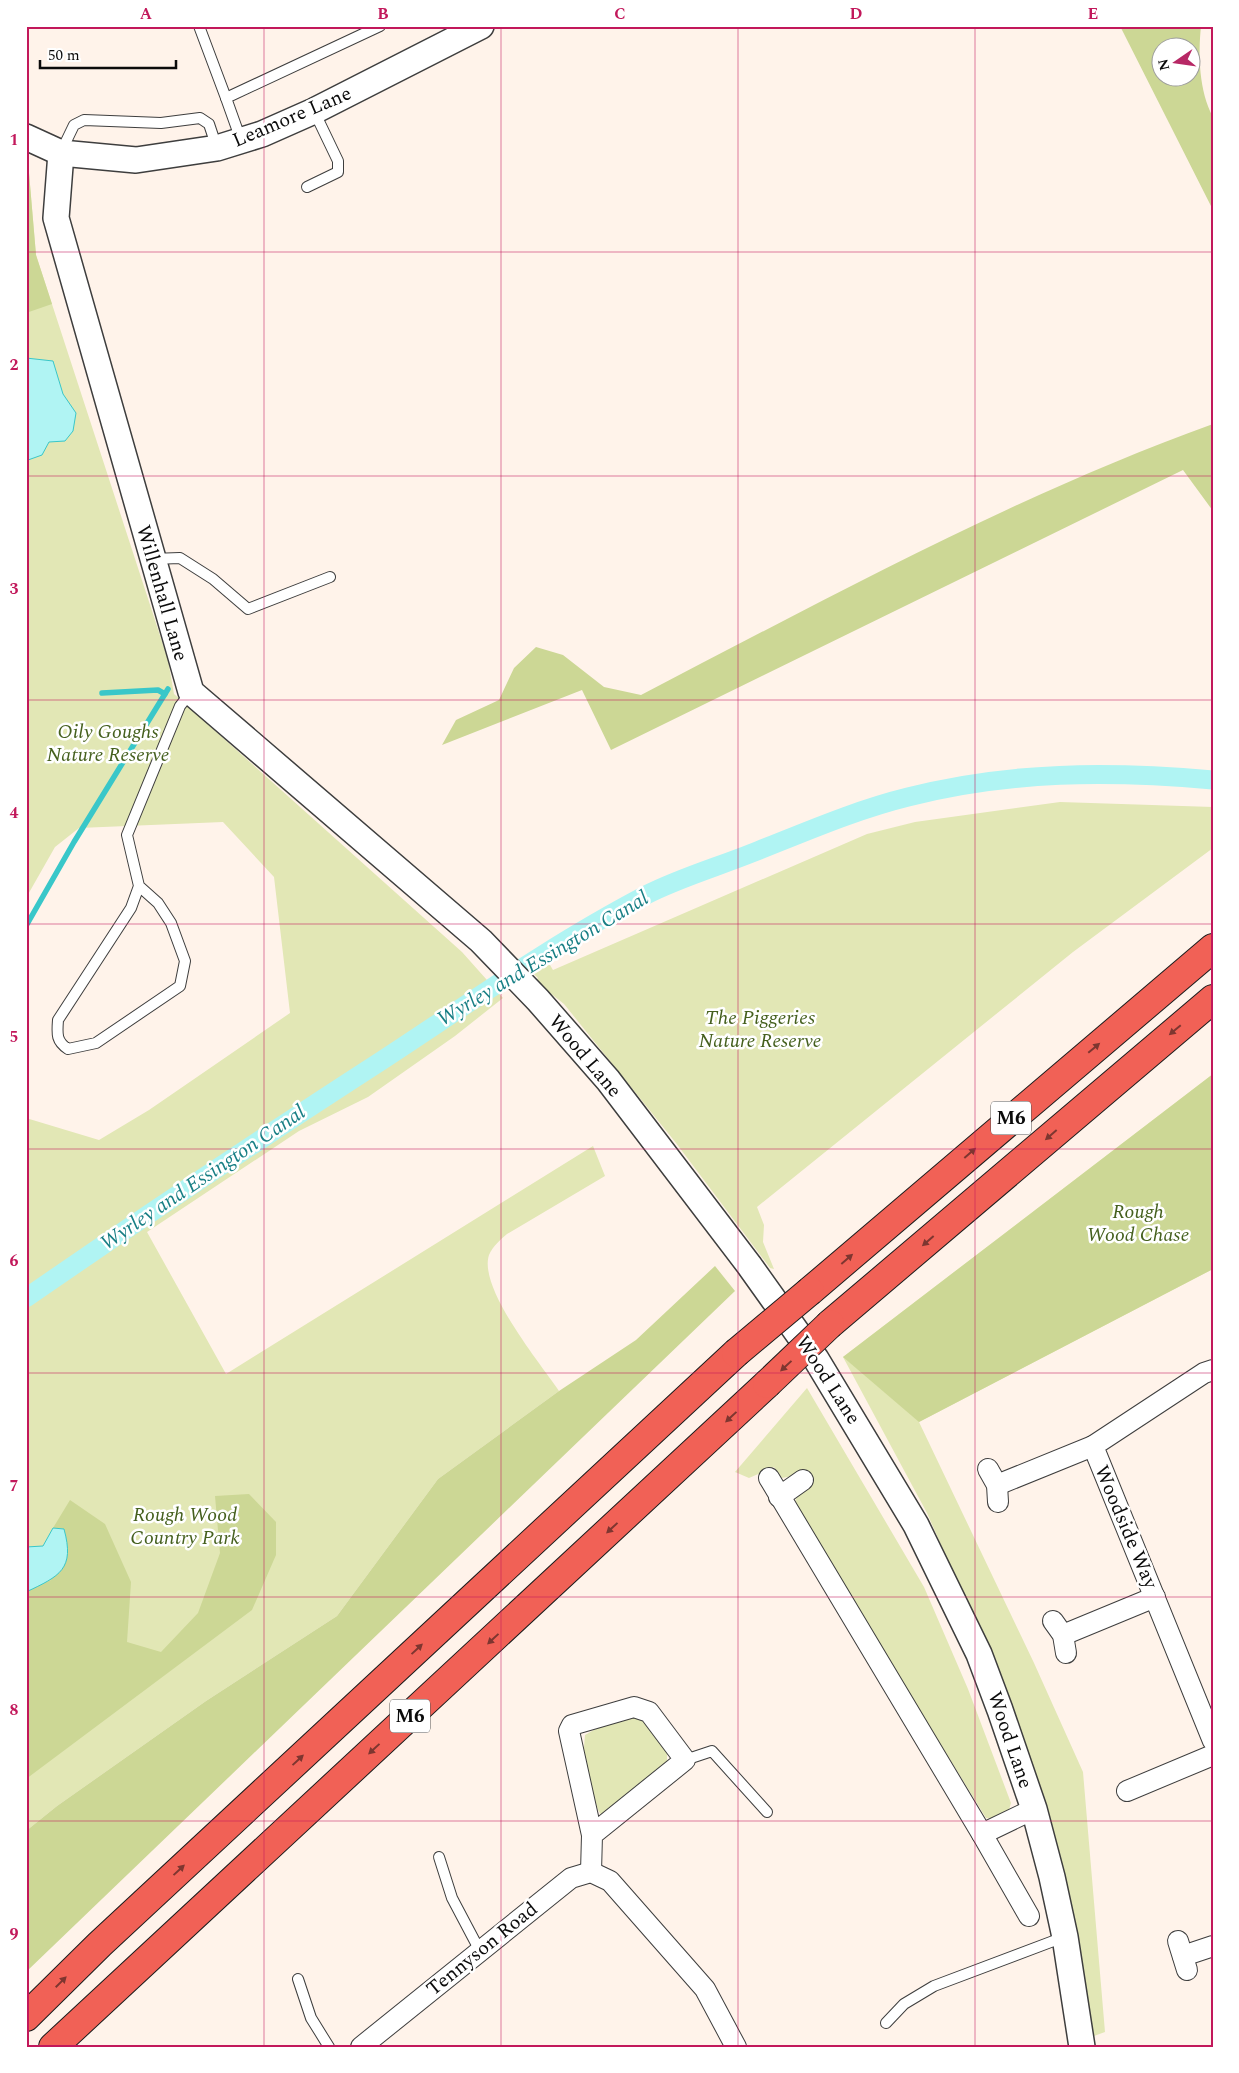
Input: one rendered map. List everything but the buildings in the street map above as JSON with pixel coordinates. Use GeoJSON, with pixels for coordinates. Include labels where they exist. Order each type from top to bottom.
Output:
{"type":"FeatureCollection","features":[{"type":"Feature","properties":{"kind":"highway","name":"M6"},"geometry":{"type":"LineString","coordinates":[[26,2016],[114,1930],[736,1353],[1213,948]]}},
{"type":"Feature","properties":{"kind":"highway","name":"M6"},"geometry":{"type":"LineString","coordinates":[[53,2047],[830,1324],[1213,999]]}},
{"type":"Feature","properties":{"kind":"street","name":"Leamore Lane"},"geometry":{"type":"LineString","coordinates":[[61,153],[136,160],[217,148],[262,134],[314,111],[481,26]]}},
{"type":"Feature","properties":{"kind":"street"},"geometry":{"type":"LineString","coordinates":[[26,137],[61,153]]}},
{"type":"Feature","properties":{"kind":"street","name":"Willenhall Lane"},"geometry":{"type":"LineString","coordinates":[[61,153],[56,218],[151,559],[191,692]]}},
{"type":"Feature","properties":{"kind":"street","name":"Wood Lane"},"geometry":{"type":"LineString","coordinates":[[191,692],[485,947],[538,1000],[608,1080],[749,1265],[816,1358],[886,1473],[929,1550],[979,1654],[1018,1757],[1034,1809],[1065,1937],[1082,2047]]}},
{"type":"Feature","properties":{"kind":"street","name":"Woodside Way"},"geometry":{"type":"LineString","coordinates":[[1213,1370],[1204,1373],[1093,1446],[1213,1741]]}},
{"type":"Feature","properties":{"kind":"street"},"geometry":{"type":"LineString","coordinates":[[994,1485],[1093,1446]]}},
{"type":"Feature","properties":{"kind":"street"},"geometry":{"type":"LineString","coordinates":[[769,1478],[1029,1916]]}},
{"type":"Feature","properties":{"kind":"street"},"geometry":{"type":"LineString","coordinates":[[779,1496],[803,1480]]}},
{"type":"Feature","properties":{"kind":"street"},"geometry":{"type":"LineString","coordinates":[[1061,1636],[1155,1597]]}},
{"type":"Feature","properties":{"kind":"street"},"geometry":{"type":"LineString","coordinates":[[592,1835],[685,1760],[649,1712],[634,1707],[572,1724],[569,1731],[592,1835],[591,1872],[610,1881],[705,1989],[736,2047]]}},
{"type":"Feature","properties":{"kind":"street"},"geometry":{"type":"LineString","coordinates":[[1125,1792],[1213,1755]]}},
{"type":"Feature","properties":{"kind":"street","name":"Wood Lane"},"geometry":{"type":"LineString","coordinates":[[982,1834],[1034,1809]]}},
{"type":"Feature","properties":{"kind":"street","name":"Tennyson Road"},"geometry":{"type":"LineString","coordinates":[[361,2047],[571,1878],[591,1872]]}},
{"type":"Feature","properties":{"kind":"street"},"geometry":{"type":"LineString","coordinates":[[1182,1956],[1213,1946]]}},
{"type":"Feature","properties":{"kind":"lane"},"geometry":{"type":"LineString","coordinates":[[199,26],[242,140]]}},
{"type":"Feature","properties":{"kind":"lane"},"geometry":{"type":"LineString","coordinates":[[226,98],[380,26]]}},
{"type":"Feature","properties":{"kind":"lane"},"geometry":{"type":"LineString","coordinates":[[307,187],[338,172],[338,161],[314,111]]}},
{"type":"Feature","properties":{"kind":"lane"},"geometry":{"type":"LineString","coordinates":[[61,153],[74,125],[84,120],[161,123],[200,118],[208,124],[217,148]]}},
{"type":"Feature","properties":{"kind":"lane"},"geometry":{"type":"LineString","coordinates":[[151,559],[180,558],[213,579],[248,609],[330,577]]}},
{"type":"Feature","properties":{"kind":"lane"},"geometry":{"type":"LineString","coordinates":[[139,886],[158,903],[171,923],[185,961],[180,986],[96,1043],[68,1049],[60,1044],[57,1037],[58,1020],[131,908],[139,886],[128,835],[180,706],[191,692]]}},
{"type":"Feature","properties":{"kind":"lane"},"geometry":{"type":"LineString","coordinates":[[685,1760],[712,1751],[767,1812]]}},
{"type":"Feature","properties":{"kind":"lane"},"geometry":{"type":"LineString","coordinates":[[439,1857],[452,1898],[480,1951]]}},
{"type":"Feature","properties":{"kind":"lane"},"geometry":{"type":"LineString","coordinates":[[886,2023],[904,2004],[934,1986],[1065,1937]]}},
{"type":"Feature","properties":{"kind":"lane"},"geometry":{"type":"LineString","coordinates":[[298,1979],[311,2018],[329,2047]]}},
{"type":"Feature","properties":{"kind":"green space"},"geometry":{"type":"Polygon","coordinates":[[[1120,26],[1201,26],[1200,38],[1152,38],[1152,88],[1202,88],[1202,84],[1208,107],[1213,117],[1213,210],[1120,26]]]}},
{"type":"Feature","properties":{"kind":"green space","name":"Rough Wood Country Park"},"geometry":{"type":"Polygon","coordinates":[[[26,171],[29,173],[36,255],[168,660],[174,694],[462,952],[503,998],[455,1036],[368,1097],[299,1131],[147,1232],[226,1374],[593,1146],[605,1176],[507,1234],[499,1241],[489,1255],[488,1269],[501,1305],[559,1391],[438,1479],[337,1616],[206,1701],[57,1806],[26,1831],[26,1118],[99,1140],[149,1110],[290,1013],[274,877],[223,822],[79,828],[55,847],[26,898],[26,171]]]}},
{"type":"Feature","properties":{"kind":"green space"},"geometry":{"type":"Polygon","coordinates":[[[26,171],[29,173],[36,255],[52,304],[26,313],[26,171]]]}},
{"type":"Feature","properties":{"kind":"green space"},"geometry":{"type":"Polygon","coordinates":[[[1213,424],[1213,511],[1183,470],[611,750],[582,690],[442,745],[456,720],[499,700],[514,668],[536,647],[563,655],[604,687],[641,695],[922,550],[1066,483],[1139,452],[1213,424]]]}},
{"type":"Feature","properties":{"kind":"green space","name":"The Piggeries Nature Reserve"},"geometry":{"type":"Polygon","coordinates":[[[1060,802],[1213,807],[1213,848],[1073,952],[757,1207],[764,1225],[763,1242],[774,1269],[770,1268],[676,1143],[564,1004],[535,981],[538,978],[529,969],[550,965],[553,970],[867,834],[915,822],[1060,802]]]}},
{"type":"Feature","properties":{"kind":"green space","name":"Rough Wood Chase"},"geometry":{"type":"Polygon","coordinates":[[[1213,1074],[1213,1269],[919,1422],[1034,1663],[1083,1772],[1105,2032],[1094,2036],[1045,1801],[1013,1708],[927,1513],[843,1357],[1213,1074]]]}},
{"type":"Feature","properties":{"kind":"green space","name":"Rough Wood Chase"},"geometry":{"type":"Polygon","coordinates":[[[1213,1074],[1213,1269],[919,1422],[843,1357],[1213,1074]]]}},
{"type":"Feature","properties":{"kind":"green space"},"geometry":{"type":"Polygon","coordinates":[[[715,1266],[735,1291],[26,1972],[26,1831],[57,1806],[206,1701],[337,1616],[438,1479],[559,1391],[636,1340],[715,1266]]]}},
{"type":"Feature","properties":{"kind":"green space"},"geometry":{"type":"Polygon","coordinates":[[[807,1388],[924,1587],[968,1689],[1011,1803],[1008,1813],[998,1819],[986,1818],[794,1506],[803,1474],[782,1478],[774,1467],[749,1478],[735,1472],[807,1388]]]}},
{"type":"Feature","properties":{"kind":"green space"},"geometry":{"type":"Polygon","coordinates":[[[249,1494],[276,1522],[276,1555],[252,1610],[26,1779],[26,1592],[51,1580],[64,1529],[53,1528],[70,1500],[105,1524],[131,1582],[127,1642],[161,1652],[198,1613],[220,1553],[215,1496],[249,1494]]]}},
{"type":"Feature","properties":{"kind":"green space"},"geometry":{"type":"Polygon","coordinates":[[[639,1716],[667,1749],[667,1765],[604,1819],[598,1810],[583,1759],[585,1735],[613,1719],[639,1716]]]}},
{"type":"Feature","properties":{"kind":"water"},"geometry":{"type":"Polygon","coordinates":[[[26,358],[53,361],[63,394],[76,413],[73,431],[65,441],[49,442],[42,455],[28,460],[26,358]]]}},
{"type":"Feature","properties":{"kind":"water"},"geometry":{"type":"Polygon","coordinates":[[[53,1528],[64,1529],[67,1543],[66,1562],[56,1576],[26,1592],[26,1547],[43,1546],[53,1528]]]}},
{"type":"Feature","properties":{"kind":"waterway"},"geometry":{"type":"LineString","coordinates":[[26,926],[74,842],[168,689]]}},
{"type":"Feature","properties":{"kind":"waterway"},"geometry":{"type":"LineString","coordinates":[[102,693],[158,690],[165,694]]}},
{"type":"Feature","properties":{"kind":"waterway","name":"Wyrley and Essington Canal"},"geometry":{"type":"LineString","coordinates":[[26,1298],[203,1178],[512,975],[578,933],[659,889],[849,815],[888,802],[946,788],[984,782],[1060,775],[1136,775],[1213,780]]}},
{"type":"Feature","properties":{"kind":"park label","name":"Oily Goughs Nature Reserve"},"geometry":{"type":"Point","coordinates":[108,744]}}]}
